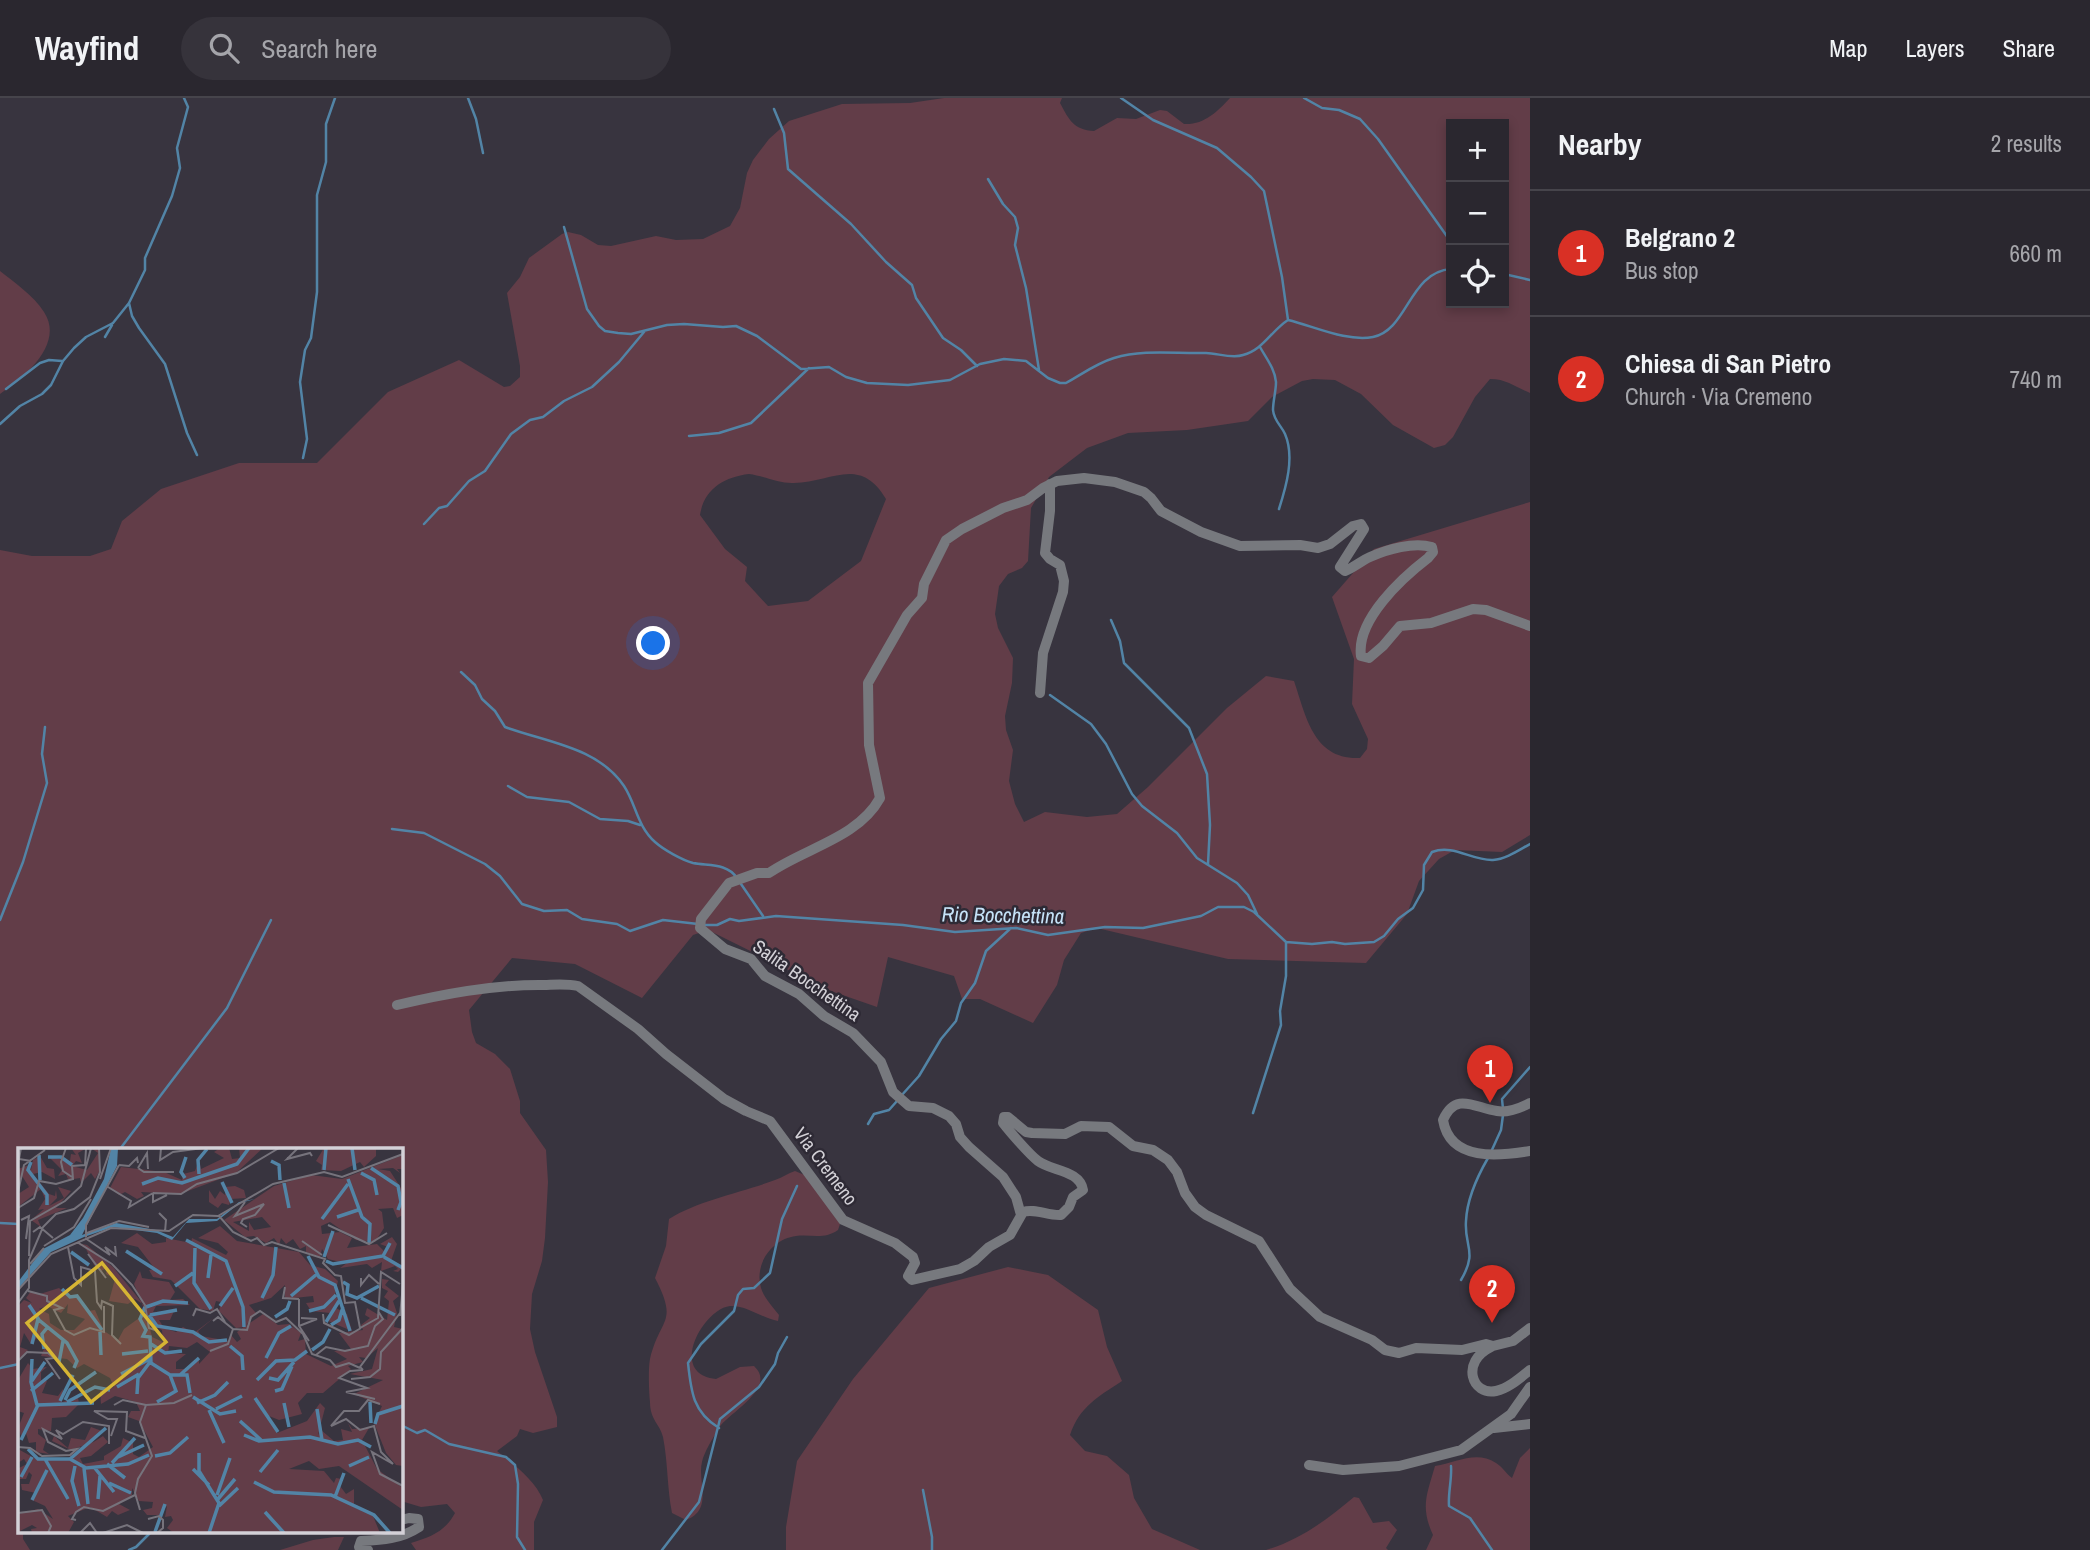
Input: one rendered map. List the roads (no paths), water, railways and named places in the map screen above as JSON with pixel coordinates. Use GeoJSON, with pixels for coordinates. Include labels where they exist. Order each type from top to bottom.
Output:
{"type":"FeatureCollection","features":[{"type":"Feature","properties":{"kind":"street","name":"Salita Bocchettina"},"geometry":{"type":"LineString","coordinates":[[1021,1215],[1016,1198],[1003,1177],[961,1138],[956,1124],[949,1116],[933,1108],[909,1107],[889,1087],[881,1062],[853,1033],[824,1016],[799,994],[765,976],[751,959],[717,944],[700,929],[699,923],[732,881],[757,873],[769,873],[848,830],[871,811],[880,798],[869,744],[868,683],[907,615],[922,598],[924,584],[946,540],[1003,508],[1027,500],[1057,481],[1084,478],[1115,482],[1143,492],[1161,511],[1201,532],[1240,546],[1300,545],[1318,548],[1330,544],[1353,526],[1361,524],[1363,532],[1340,567],[1345,571],[1370,556],[1407,546],[1432,547],[1433,552],[1428,558],[1382,601],[1364,634],[1360,649],[1362,656],[1368,658],[1374,654],[1400,626],[1430,623],[1473,609],[1486,610],[1530,626]]}},
{"type":"Feature","properties":{"kind":"street"},"geometry":{"type":"LineString","coordinates":[[1040,693],[1043,653],[1063,592],[1064,581],[1060,565],[1045,553],[1050,484]]}},
{"type":"Feature","properties":{"kind":"street","name":"Via Cremeno"},"geometry":{"type":"LineString","coordinates":[[397,1005],[438,995],[503,986],[578,986],[638,1029],[724,1099],[770,1121],[844,1220],[891,1241],[913,1257],[915,1263],[908,1276],[912,1280],[965,1267],[989,1247],[1010,1235],[1021,1215]]}},
{"type":"Feature","properties":{"kind":"street"},"geometry":{"type":"LineString","coordinates":[[1530,1103],[1518,1109],[1499,1112],[1461,1103],[1453,1106],[1443,1120],[1449,1137],[1457,1145],[1472,1152],[1496,1156],[1530,1151]]}},
{"type":"Feature","properties":{"kind":"street"},"geometry":{"type":"LineString","coordinates":[[1021,1215],[1029,1210],[1061,1215],[1069,1207],[1073,1197],[1083,1190],[1083,1185],[1076,1177],[1034,1158],[1006,1127],[1004,1117],[1032,1133],[1065,1134],[1081,1126],[1109,1127],[1133,1146],[1153,1150],[1168,1160],[1177,1171],[1185,1193],[1195,1207],[1259,1241],[1290,1289],[1320,1317],[1372,1340],[1385,1350],[1399,1353],[1416,1348],[1462,1350],[1486,1344],[1493,1346]]}},
{"type":"Feature","properties":{"kind":"street"},"geometry":{"type":"LineString","coordinates":[[1530,1328],[1513,1341],[1483,1351],[1472,1365],[1473,1379],[1487,1391],[1495,1392],[1513,1384],[1530,1370]]}},
{"type":"Feature","properties":{"kind":"street"},"geometry":{"type":"LineString","coordinates":[[1309,1465],[1343,1470],[1399,1466],[1461,1450],[1511,1414],[1530,1387]]}},
{"type":"Feature","properties":{"kind":"street"},"geometry":{"type":"LineString","coordinates":[[1491,1429],[1530,1424]]}},
{"type":"Feature","properties":{"kind":"street"},"geometry":{"type":"LineString","coordinates":[[369,1550],[359,1547],[361,1541],[391,1539],[410,1534],[419,1527],[418,1519],[402,1520]]}},
{"type":"Feature","properties":{"kind":"waterway"},"geometry":{"type":"LineString","coordinates":[[0,424],[20,406],[42,394],[51,385],[63,361],[74,348],[86,337],[113,323],[129,303],[145,270],[145,258],[172,196],[180,168],[177,148],[188,107],[184,98]]}},
{"type":"Feature","properties":{"kind":"waterway"},"geometry":{"type":"LineString","coordinates":[[303,458],[307,439],[300,382],[305,350],[311,338],[317,292],[317,195],[326,162],[326,124],[335,98]]}},
{"type":"Feature","properties":{"kind":"waterway"},"geometry":{"type":"LineString","coordinates":[[468,98],[476,119],[483,153]]}},
{"type":"Feature","properties":{"kind":"waterway"},"geometry":{"type":"LineString","coordinates":[[1121,98],[1153,120],[1217,148],[1264,191],[1288,320]]}},
{"type":"Feature","properties":{"kind":"waterway"},"geometry":{"type":"LineString","coordinates":[[1304,98],[1322,108],[1339,110],[1360,119],[1378,139],[1446,235]]}},
{"type":"Feature","properties":{"kind":"waterway"},"geometry":{"type":"LineString","coordinates":[[774,109],[784,133],[788,169],[851,224],[886,262],[912,285],[916,298],[943,338],[961,350],[977,366]]}},
{"type":"Feature","properties":{"kind":"waterway"},"geometry":{"type":"LineString","coordinates":[[988,179],[1003,204],[1015,217],[1018,228],[1015,245],[1026,288],[1039,370]]}},
{"type":"Feature","properties":{"kind":"waterway"},"geometry":{"type":"LineString","coordinates":[[564,227],[587,309],[605,331],[631,334],[667,325],[736,326],[757,336],[801,369],[829,367],[846,377],[867,383],[908,385],[950,380],[980,364],[1004,359],[1026,361],[1048,378],[1066,383],[1102,363],[1125,355],[1160,352],[1239,356],[1250,353],[1288,320],[1341,335],[1373,337],[1394,324],[1426,280],[1437,272],[1446,270]]}},
{"type":"Feature","properties":{"kind":"waterway"},"geometry":{"type":"LineString","coordinates":[[1509,275],[1530,280]]}},
{"type":"Feature","properties":{"kind":"waterway"},"geometry":{"type":"LineString","coordinates":[[129,303],[139,328],[165,364],[187,433],[197,455]]}},
{"type":"Feature","properties":{"kind":"waterway"},"geometry":{"type":"LineString","coordinates":[[105,337],[112,325]]}},
{"type":"Feature","properties":{"kind":"waterway"},"geometry":{"type":"LineString","coordinates":[[424,524],[439,508],[447,506],[469,481],[485,471],[511,434],[530,420],[543,417],[564,401],[592,387],[619,362],[644,332]]}},
{"type":"Feature","properties":{"kind":"waterway"},"geometry":{"type":"LineString","coordinates":[[1260,347],[1275,377],[1274,414],[1288,443],[1287,482],[1279,509]]}},
{"type":"Feature","properties":{"kind":"waterway"},"geometry":{"type":"LineString","coordinates":[[6,389],[40,363],[49,360],[62,361]]}},
{"type":"Feature","properties":{"kind":"waterway"},"geometry":{"type":"LineString","coordinates":[[689,436],[719,433],[751,423],[809,368]]}},
{"type":"Feature","properties":{"kind":"waterway"},"geometry":{"type":"LineString","coordinates":[[1111,620],[1120,641],[1124,663],[1189,728],[1207,774],[1210,825],[1208,864]]}},
{"type":"Feature","properties":{"kind":"waterway"},"geometry":{"type":"LineString","coordinates":[[461,672],[475,685],[482,699],[495,711],[505,727],[586,754],[613,773],[628,793],[644,829],[659,845],[689,862],[723,867],[737,878]]}},
{"type":"Feature","properties":{"kind":"waterway"},"geometry":{"type":"LineString","coordinates":[[1050,695],[1091,724],[1106,744],[1132,794],[1142,806],[1177,833],[1197,858],[1237,883],[1248,895],[1257,914]]}},
{"type":"Feature","properties":{"kind":"waterway"},"geometry":{"type":"LineString","coordinates":[[0,920],[23,862],[47,783],[42,754],[45,727]]}},
{"type":"Feature","properties":{"kind":"waterway"},"geometry":{"type":"LineString","coordinates":[[508,786],[527,797],[569,802],[600,819],[628,821],[640,825]]}},
{"type":"Feature","properties":{"kind":"waterway","name":"Rio Bocchettina"},"geometry":{"type":"LineString","coordinates":[[392,829],[424,833],[485,864],[500,876],[522,904],[544,911],[567,910],[582,919],[617,924],[630,931],[663,920],[698,924]]}},
{"type":"Feature","properties":{"kind":"waterway","name":"Rio Bocchettina"},"geometry":{"type":"LineString","coordinates":[[705,925],[717,925],[730,919],[739,921],[776,916],[903,925],[955,932],[1016,928],[1048,935],[1105,927],[1143,928],[1201,916],[1218,907],[1244,907],[1254,912],[1286,942],[1374,942],[1413,908],[1423,890],[1424,865],[1432,852],[1448,850],[1493,860],[1508,856],[1530,844]]}},
{"type":"Feature","properties":{"kind":"waterway"},"geometry":{"type":"LineString","coordinates":[[741,884],[763,916]]}},
{"type":"Feature","properties":{"kind":"waterway"},"geometry":{"type":"LineString","coordinates":[[121,1148],[227,1008],[271,920]]}},
{"type":"Feature","properties":{"kind":"waterway"},"geometry":{"type":"LineString","coordinates":[[901,1096],[919,1076],[941,1039],[956,1021],[961,1003],[975,983],[986,951],[1011,928]]}},
{"type":"Feature","properties":{"kind":"waterway"},"geometry":{"type":"LineString","coordinates":[[1253,1113],[1281,1025],[1286,943]]}},
{"type":"Feature","properties":{"kind":"waterway"},"geometry":{"type":"LineString","coordinates":[[1503,1109],[1502,1099],[1530,1067]]}},
{"type":"Feature","properties":{"kind":"waterway"},"geometry":{"type":"LineString","coordinates":[[868,1124],[874,1114],[889,1110],[897,1101]]}},
{"type":"Feature","properties":{"kind":"waterway"},"geometry":{"type":"LineString","coordinates":[[1491,1152],[1501,1130],[1503,1115]]}},
{"type":"Feature","properties":{"kind":"waterway"},"geometry":{"type":"LineString","coordinates":[[1461,1280],[1470,1255],[1466,1230],[1468,1205],[1476,1180],[1488,1158]]}},
{"type":"Feature","properties":{"kind":"waterway"},"geometry":{"type":"LineString","coordinates":[[719,1428],[710,1422],[695,1400],[688,1363],[701,1344],[734,1311],[738,1295],[743,1289],[754,1288],[770,1273],[782,1219],[797,1186]]}},
{"type":"Feature","properties":{"kind":"waterway"},"geometry":{"type":"LineString","coordinates":[[0,1223],[18,1224]]}},
{"type":"Feature","properties":{"kind":"waterway"},"geometry":{"type":"LineString","coordinates":[[662,1550],[699,1502],[720,1419],[759,1387],[775,1364],[787,1337]]}},
{"type":"Feature","properties":{"kind":"waterway"},"geometry":{"type":"LineString","coordinates":[[0,1368],[18,1364]]}},
{"type":"Feature","properties":{"kind":"waterway"},"geometry":{"type":"LineString","coordinates":[[402,1426],[417,1433],[425,1430],[449,1444],[506,1457],[515,1465],[518,1484],[517,1537],[525,1550]]}},
{"type":"Feature","properties":{"kind":"waterway"},"geometry":{"type":"LineString","coordinates":[[1451,1466],[1449,1506],[1470,1518],[1492,1550]]}},
{"type":"Feature","properties":{"kind":"waterway"},"geometry":{"type":"LineString","coordinates":[[923,1490],[932,1550]]}},
{"type":"Feature","properties":{"kind":"waterway"},"geometry":{"type":"LineString","coordinates":[[129,1550],[136,1547],[151,1532]]}},
{"type":"Feature","properties":{"kind":"place","name":"Belgrano 2"},"geometry":{"type":"Point","coordinates":[1490,1103]}},
{"type":"Feature","properties":{"kind":"place","name":"Chiesa di San Pietro"},"geometry":{"type":"Point","coordinates":[1492,1323]}}]}
